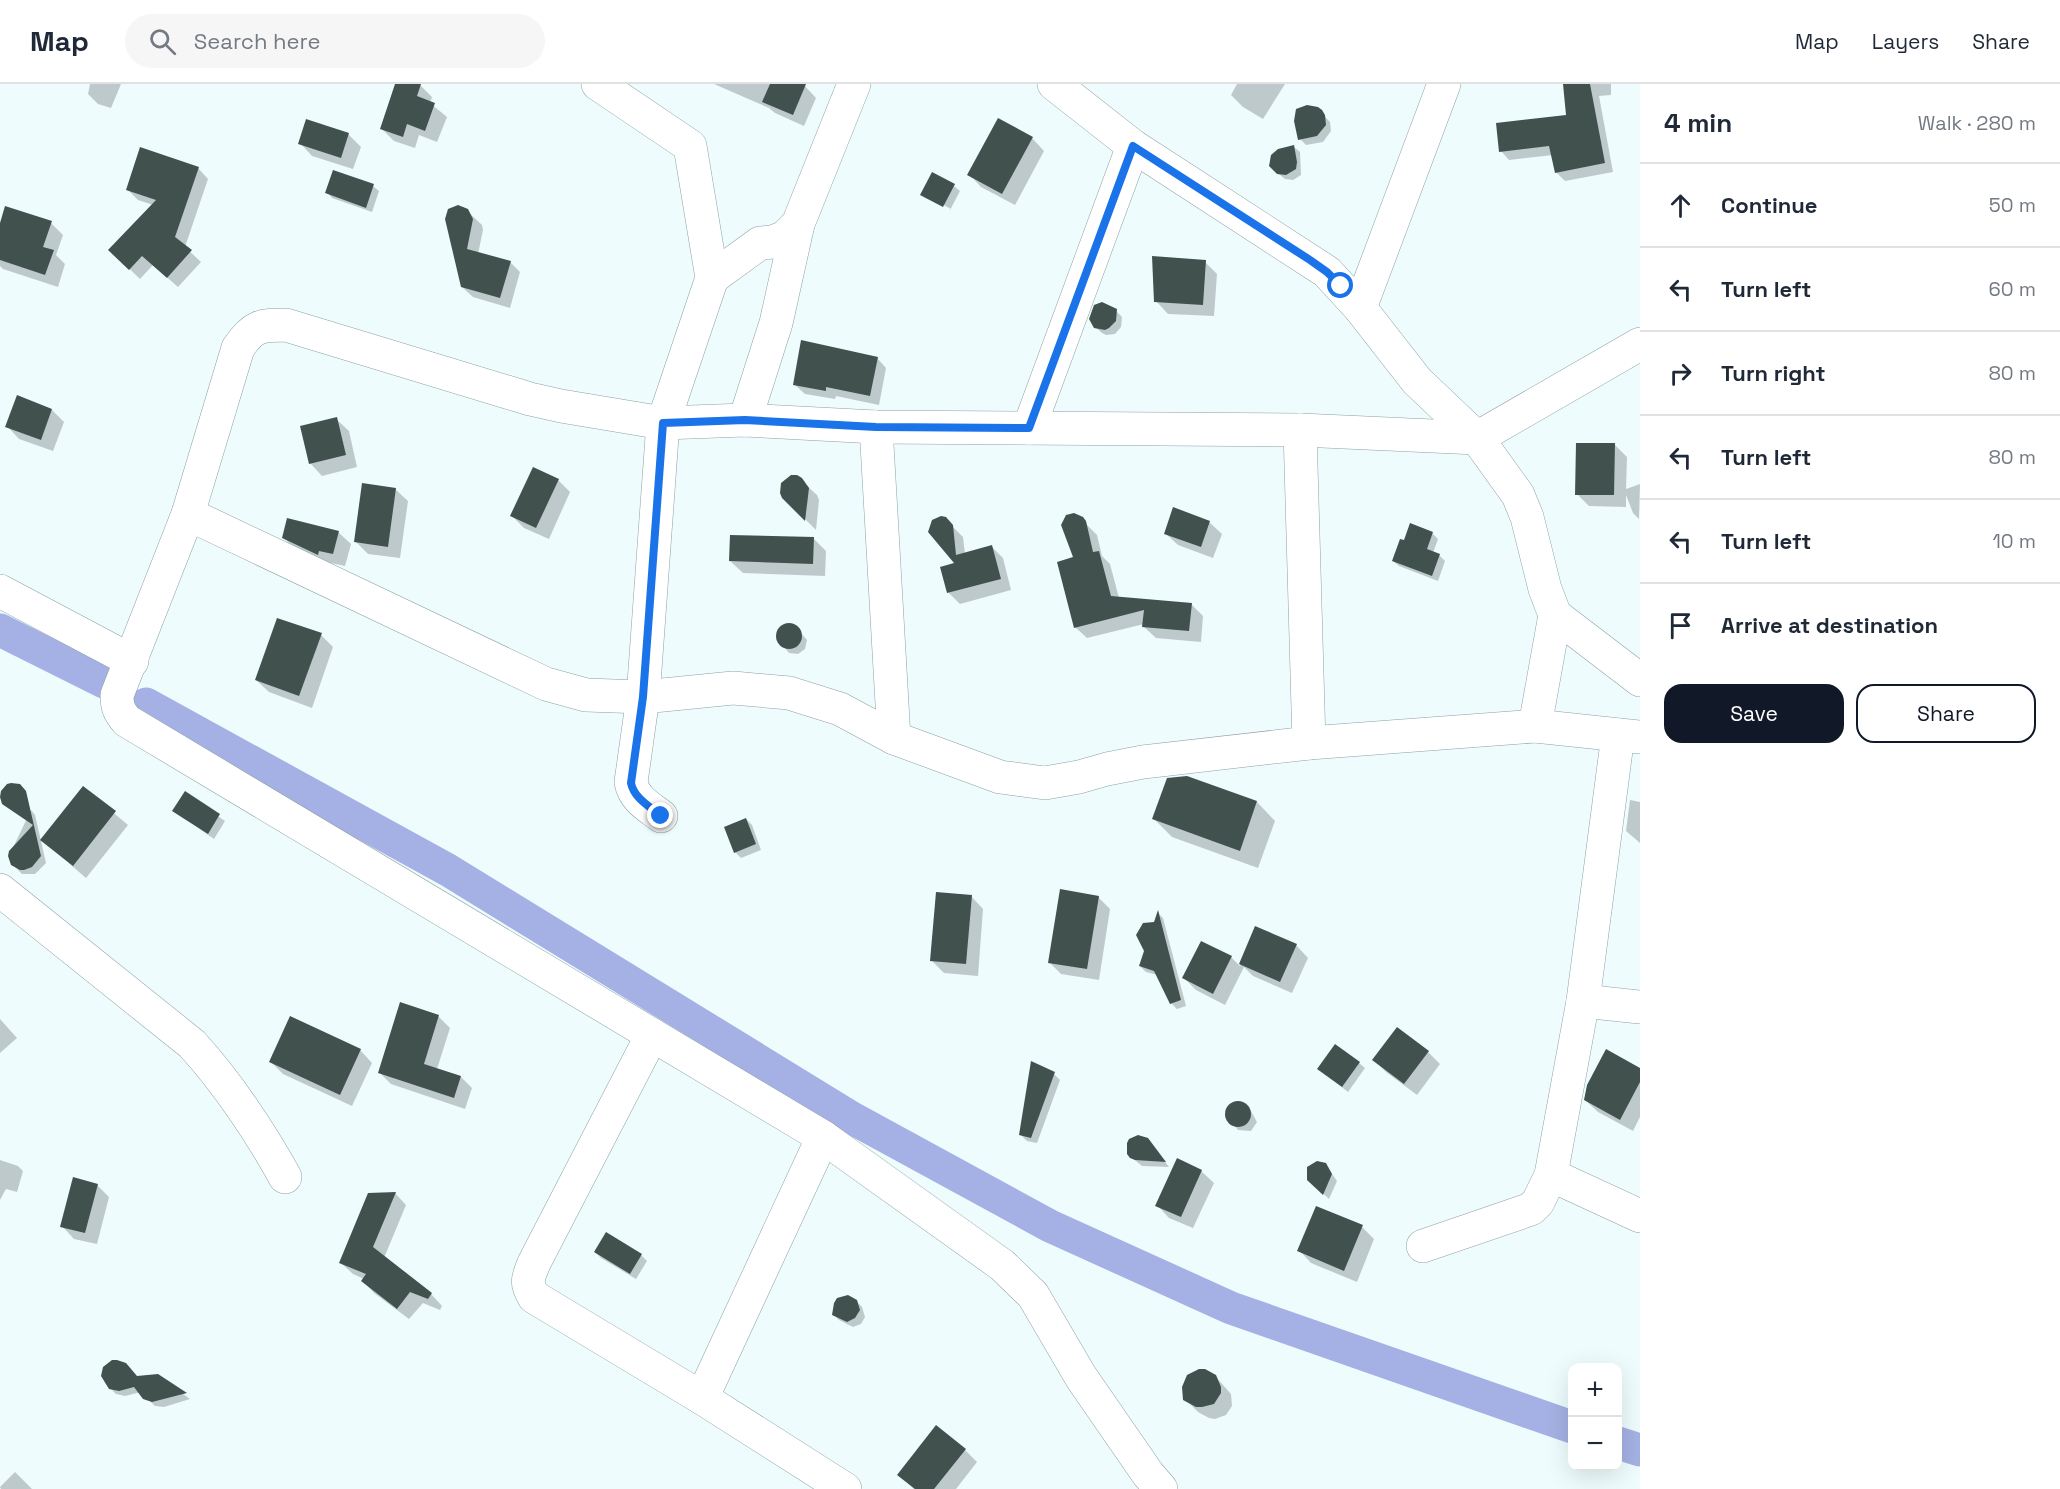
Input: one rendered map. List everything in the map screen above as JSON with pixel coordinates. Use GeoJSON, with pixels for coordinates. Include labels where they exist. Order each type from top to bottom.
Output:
{"type":"FeatureCollection","features":[{"type":"Feature","properties":{"kind":"street"},"geometry":{"type":"LineString","coordinates":[[598,84],[690,146],[712,278],[663,423],[643,697],[631,783],[638,798],[661,816]]}},
{"type":"Feature","properties":{"kind":"street"},"geometry":{"type":"LineString","coordinates":[[745,420],[776,323],[798,224],[854,84]]}},
{"type":"Feature","properties":{"kind":"street"},"geometry":{"type":"LineString","coordinates":[[1054,84],[1133,146],[1327,272],[1360,309],[1417,381],[1478,438],[1518,495],[1527,518],[1545,589],[1555,615],[1535,726]]}},
{"type":"Feature","properties":{"kind":"street"},"geometry":{"type":"LineString","coordinates":[[1360,309],[1444,84]]}},
{"type":"Feature","properties":{"kind":"street"},"geometry":{"type":"LineString","coordinates":[[1029,428],[1133,146]]}},
{"type":"Feature","properties":{"kind":"street"},"geometry":{"type":"LineString","coordinates":[[712,278],[760,243],[773,242],[785,237],[798,224]]}},
{"type":"Feature","properties":{"kind":"street"},"geometry":{"type":"LineString","coordinates":[[1161,1489],[1148,1474],[1081,1377],[1033,1295],[1002,1265],[822,1137],[127,721],[120,714],[117,707],[117,695],[188,514],[238,348],[248,333],[262,325],[286,325],[530,399],[663,423],[745,420],[876,427],[1300,430],[1478,438],[1640,344]]}},
{"type":"Feature","properties":{"kind":"street"},"geometry":{"type":"LineString","coordinates":[[876,427],[894,738]]}},
{"type":"Feature","properties":{"kind":"street"},"geometry":{"type":"LineString","coordinates":[[1300,430],[1309,743]]}},
{"type":"Feature","properties":{"kind":"street"},"geometry":{"type":"LineString","coordinates":[[188,514],[546,684],[586,695],[643,697],[733,688],[789,693],[840,709],[894,738],[1000,777],[1046,783],[1143,762],[1309,743],[1535,726],[1629,736],[1551,1175],[1538,1202],[1531,1209],[1423,1246]]}},
{"type":"Feature","properties":{"kind":"street"},"geometry":{"type":"LineString","coordinates":[[0,591],[132,661]]}},
{"type":"Feature","properties":{"kind":"street"},"geometry":{"type":"LineString","coordinates":[[1555,615],[1640,680]]}},
{"type":"Feature","properties":{"kind":"street"},"geometry":{"type":"LineString","coordinates":[[0,890],[192,1044],[207,1060],[265,1140],[285,1177]]}},
{"type":"Feature","properties":{"kind":"street"},"geometry":{"type":"LineString","coordinates":[[1583,1001],[1640,1007]]}},
{"type":"Feature","properties":{"kind":"street"},"geometry":{"type":"LineString","coordinates":[[652,1035],[534,1263],[528,1277],[528,1288],[534,1297],[702,1398],[845,1489]]}},
{"type":"Feature","properties":{"kind":"street"},"geometry":{"type":"LineString","coordinates":[[702,1398],[822,1137]]}},
{"type":"Feature","properties":{"kind":"street"},"geometry":{"type":"LineString","coordinates":[[1551,1175],[1640,1216]]}},
{"type":"Feature","properties":{"kind":"building"},"geometry":{"type":"Polygon","coordinates":[[[395,84],[421,84],[417,96],[435,103],[425,131],[407,124],[403,137],[380,129],[395,84]]]}},
{"type":"Feature","properties":{"kind":"building"},"geometry":{"type":"Polygon","coordinates":[[[770,84],[806,84],[793,115],[762,102],[770,84]]]}},
{"type":"Feature","properties":{"kind":"building"},"geometry":{"type":"Polygon","coordinates":[[[1563,84],[1590,84],[1605,163],[1555,173],[1549,146],[1499,152],[1496,123],[1566,115],[1563,84]]]}},
{"type":"Feature","properties":{"kind":"building"},"geometry":{"type":"Polygon","coordinates":[[[1307,105],[1322,110],[1326,125],[1317,136],[1298,140],[1294,121],[1296,109],[1307,105]]]}},
{"type":"Feature","properties":{"kind":"building"},"geometry":{"type":"Polygon","coordinates":[[[998,118],[1033,137],[1002,194],[967,175],[998,118]]]}},
{"type":"Feature","properties":{"kind":"building"},"geometry":{"type":"Polygon","coordinates":[[[306,119],[349,133],[341,158],[298,144],[306,119]]]}},
{"type":"Feature","properties":{"kind":"building"},"geometry":{"type":"Polygon","coordinates":[[[1294,145],[1296,169],[1286,175],[1277,174],[1269,166],[1271,155],[1278,149],[1294,145]]]}},
{"type":"Feature","properties":{"kind":"building"},"geometry":{"type":"Polygon","coordinates":[[[140,147],[199,167],[175,237],[192,250],[167,278],[142,256],[129,270],[108,250],[156,200],[126,190],[140,147]]]}},
{"type":"Feature","properties":{"kind":"building"},"geometry":{"type":"Polygon","coordinates":[[[333,170],[374,184],[366,208],[325,193],[333,170]]]}},
{"type":"Feature","properties":{"kind":"building"},"geometry":{"type":"Polygon","coordinates":[[[932,172],[955,184],[943,207],[920,195],[932,172]]]}},
{"type":"Feature","properties":{"kind":"building"},"geometry":{"type":"Polygon","coordinates":[[[458,205],[468,209],[473,219],[467,249],[511,261],[500,298],[461,287],[445,219],[448,209],[458,205]]]}},
{"type":"Feature","properties":{"kind":"building"},"geometry":{"type":"Polygon","coordinates":[[[5,206],[52,221],[43,247],[54,250],[45,275],[0,260],[0,223],[5,206]]]}},
{"type":"Feature","properties":{"kind":"building"},"geometry":{"type":"Polygon","coordinates":[[[1152,256],[1206,260],[1203,305],[1154,302],[1152,256]]]}},
{"type":"Feature","properties":{"kind":"building"},"geometry":{"type":"Polygon","coordinates":[[[1102,302],[1117,309],[1116,321],[1105,330],[1094,328],[1089,319],[1094,305],[1102,302]]]}},
{"type":"Feature","properties":{"kind":"building"},"geometry":{"type":"Polygon","coordinates":[[[801,340],[878,357],[870,396],[826,387],[826,391],[793,385],[801,340]]]}},
{"type":"Feature","properties":{"kind":"building"},"geometry":{"type":"Polygon","coordinates":[[[17,395],[52,409],[41,440],[5,427],[17,395]]]}},
{"type":"Feature","properties":{"kind":"building"},"geometry":{"type":"Polygon","coordinates":[[[337,417],[346,455],[309,464],[300,426],[337,417]]]}},
{"type":"Feature","properties":{"kind":"building"},"geometry":{"type":"Polygon","coordinates":[[[1576,443],[1615,443],[1614,495],[1575,495],[1576,443]]]}},
{"type":"Feature","properties":{"kind":"building"},"geometry":{"type":"Polygon","coordinates":[[[533,467],[559,479],[536,528],[510,516],[533,467]]]}},
{"type":"Feature","properties":{"kind":"building"},"geometry":{"type":"Polygon","coordinates":[[[791,475],[802,478],[809,488],[805,521],[782,498],[780,493],[781,483],[791,475]]]}},
{"type":"Feature","properties":{"kind":"building"},"geometry":{"type":"Polygon","coordinates":[[[362,483],[396,488],[388,547],[354,542],[362,483]]]}},
{"type":"Feature","properties":{"kind":"building"},"geometry":{"type":"Polygon","coordinates":[[[1173,507],[1210,521],[1201,547],[1164,534],[1173,507]]]}},
{"type":"Feature","properties":{"kind":"building"},"geometry":{"type":"Polygon","coordinates":[[[1074,513],[1086,521],[1093,552],[1099,551],[1111,596],[1192,603],[1189,631],[1142,627],[1144,610],[1074,628],[1057,562],[1073,557],[1061,525],[1066,515],[1074,513]]]}},
{"type":"Feature","properties":{"kind":"building"},"geometry":{"type":"Polygon","coordinates":[[[941,516],[946,517],[953,525],[956,555],[992,545],[1001,579],[947,593],[940,567],[954,563],[928,532],[932,520],[941,516]]]}},
{"type":"Feature","properties":{"kind":"building"},"geometry":{"type":"Polygon","coordinates":[[[287,518],[339,531],[333,554],[319,551],[318,555],[282,538],[287,518]]]}},
{"type":"Feature","properties":{"kind":"building"},"geometry":{"type":"Polygon","coordinates":[[[1410,523],[1433,532],[1427,549],[1440,554],[1432,576],[1392,561],[1400,539],[1404,540],[1410,523]]]}},
{"type":"Feature","properties":{"kind":"building"},"geometry":{"type":"Polygon","coordinates":[[[730,535],[814,537],[813,564],[729,561],[730,535]]]}},
{"type":"Feature","properties":{"kind":"building"},"geometry":{"type":"Polygon","coordinates":[[[277,618],[322,633],[299,696],[255,680],[277,618]]]}},
{"type":"Feature","properties":{"kind":"building"},"geometry":{"type":"Polygon","coordinates":[[[789,623],[798,627],[802,636],[798,645],[789,649],[780,645],[776,636],[780,627],[789,623]]]}},
{"type":"Feature","properties":{"kind":"building"},"geometry":{"type":"Polygon","coordinates":[[[1187,776],[1257,801],[1240,851],[1152,819],[1167,778],[1187,776]]]}},
{"type":"Feature","properties":{"kind":"building"},"geometry":{"type":"Polygon","coordinates":[[[11,783],[20,784],[26,791],[41,856],[32,867],[24,870],[11,865],[9,851],[33,825],[2,804],[1,791],[11,783]]]}},
{"type":"Feature","properties":{"kind":"building"},"geometry":{"type":"Polygon","coordinates":[[[83,786],[116,811],[73,866],[40,840],[83,786]]]}},
{"type":"Feature","properties":{"kind":"building"},"geometry":{"type":"Polygon","coordinates":[[[185,791],[220,814],[208,834],[172,811],[185,791]]]}},
{"type":"Feature","properties":{"kind":"building"},"geometry":{"type":"Polygon","coordinates":[[[746,818],[756,844],[734,853],[724,827],[746,818]]]}},
{"type":"Feature","properties":{"kind":"building"},"geometry":{"type":"Polygon","coordinates":[[[1060,889],[1099,896],[1087,969],[1048,963],[1060,889]]]}},
{"type":"Feature","properties":{"kind":"building"},"geometry":{"type":"Polygon","coordinates":[[[936,892],[972,895],[966,964],[930,961],[936,892]]]}},
{"type":"Feature","properties":{"kind":"building"},"geometry":{"type":"Polygon","coordinates":[[[1158,910],[1181,1000],[1170,1004],[1154,971],[1139,966],[1144,951],[1136,935],[1143,923],[1154,922],[1158,910]]]}},
{"type":"Feature","properties":{"kind":"building"},"geometry":{"type":"Polygon","coordinates":[[[1255,926],[1297,944],[1280,982],[1239,964],[1255,926]]]}},
{"type":"Feature","properties":{"kind":"building"},"geometry":{"type":"Polygon","coordinates":[[[1201,941],[1232,956],[1213,994],[1182,978],[1201,941]]]}},
{"type":"Feature","properties":{"kind":"building"},"geometry":{"type":"Polygon","coordinates":[[[400,1002],[439,1015],[424,1064],[461,1076],[454,1098],[378,1073],[400,1002]]]}},
{"type":"Feature","properties":{"kind":"building"},"geometry":{"type":"Polygon","coordinates":[[[290,1016],[361,1049],[340,1095],[269,1062],[290,1016]]]}},
{"type":"Feature","properties":{"kind":"building"},"geometry":{"type":"Polygon","coordinates":[[[1397,1027],[1429,1051],[1404,1084],[1372,1060],[1397,1027]]]}},
{"type":"Feature","properties":{"kind":"building"},"geometry":{"type":"Polygon","coordinates":[[[1335,1044],[1360,1062],[1342,1087],[1317,1069],[1335,1044]]]}},
{"type":"Feature","properties":{"kind":"building"},"geometry":{"type":"Polygon","coordinates":[[[1606,1049],[1640,1068],[1640,1082],[1620,1120],[1584,1100],[1587,1085],[1606,1049]]]}},
{"type":"Feature","properties":{"kind":"building"},"geometry":{"type":"Polygon","coordinates":[[[1031,1061],[1055,1072],[1031,1138],[1019,1135],[1031,1061]]]}},
{"type":"Feature","properties":{"kind":"building"},"geometry":{"type":"Polygon","coordinates":[[[1238,1101],[1247,1105],[1251,1114],[1247,1123],[1238,1127],[1229,1123],[1225,1114],[1229,1105],[1238,1101]]]}},
{"type":"Feature","properties":{"kind":"building"},"geometry":{"type":"Polygon","coordinates":[[[1138,1135],[1148,1138],[1166,1162],[1130,1158],[1127,1154],[1127,1143],[1129,1139],[1138,1135]]]}},
{"type":"Feature","properties":{"kind":"building"},"geometry":{"type":"Polygon","coordinates":[[[1177,1158],[1202,1170],[1181,1217],[1155,1206],[1177,1158]]]}},
{"type":"Feature","properties":{"kind":"building"},"geometry":{"type":"Polygon","coordinates":[[[1317,1161],[1326,1163],[1332,1174],[1323,1195],[1307,1180],[1307,1167],[1317,1161]]]}},
{"type":"Feature","properties":{"kind":"building"},"geometry":{"type":"Polygon","coordinates":[[[73,1177],[98,1184],[85,1233],[60,1227],[73,1177]]]}},
{"type":"Feature","properties":{"kind":"building"},"geometry":{"type":"Polygon","coordinates":[[[396,1192],[373,1247],[432,1293],[428,1299],[410,1292],[397,1309],[361,1281],[366,1274],[339,1263],[368,1193],[396,1192]]]}},
{"type":"Feature","properties":{"kind":"building"},"geometry":{"type":"Polygon","coordinates":[[[1316,1206],[1363,1225],[1344,1271],[1297,1251],[1316,1206]]]}},
{"type":"Feature","properties":{"kind":"building"},"geometry":{"type":"Polygon","coordinates":[[[606,1232],[642,1254],[630,1274],[594,1252],[606,1232]]]}},
{"type":"Feature","properties":{"kind":"building"},"geometry":{"type":"Polygon","coordinates":[[[848,1295],[857,1300],[860,1310],[855,1318],[847,1322],[832,1315],[837,1298],[848,1295]]]}},
{"type":"Feature","properties":{"kind":"building"},"geometry":{"type":"Polygon","coordinates":[[[112,1360],[126,1363],[137,1376],[158,1374],[187,1393],[152,1402],[143,1399],[134,1387],[119,1391],[109,1389],[101,1376],[103,1367],[112,1360]]]}},
{"type":"Feature","properties":{"kind":"building"},"geometry":{"type":"Polygon","coordinates":[[[1199,1369],[1205,1369],[1216,1375],[1221,1393],[1214,1404],[1196,1407],[1183,1400],[1182,1387],[1187,1375],[1199,1369]]]}},
{"type":"Feature","properties":{"kind":"building"},"geometry":{"type":"Polygon","coordinates":[[[936,1425],[966,1449],[934,1489],[915,1489],[897,1475],[936,1425]]]}},
{"type":"Feature","properties":{"kind":"waterway"},"geometry":{"type":"LineString","coordinates":[[0,630],[104,682]]}},
{"type":"Feature","properties":{"kind":"waterway"},"geometry":{"type":"LineString","coordinates":[[146,704],[448,870],[852,1118],[1050,1226],[1231,1308],[1568,1426]]}},
{"type":"Feature","properties":{"kind":"waterway"},"geometry":{"type":"LineString","coordinates":[[1622,1444],[1640,1450]]}},
{"type":"Feature","properties":{"kind":"route"},"geometry":{"type":"LineString","coordinates":[[661,816],[638,798],[631,783],[643,697],[663,423],[745,420],[876,427],[1029,428],[1133,146],[1310,260],[1341,286]]}}]}
